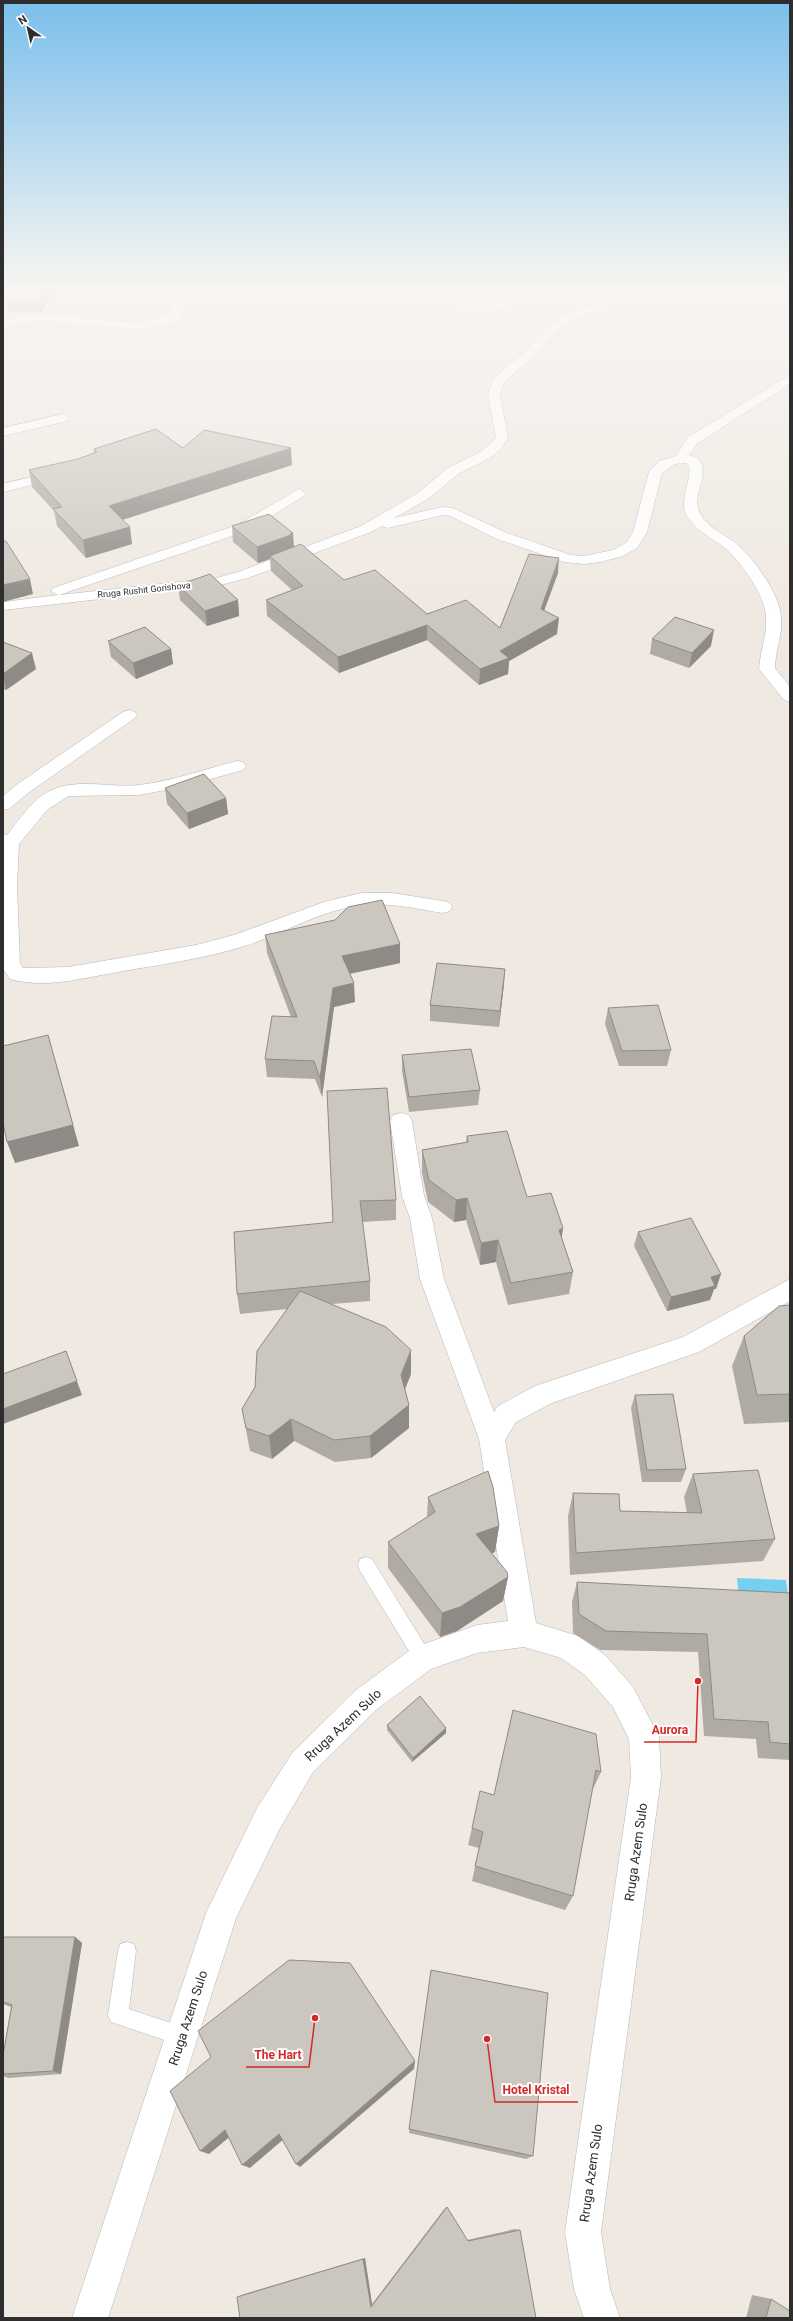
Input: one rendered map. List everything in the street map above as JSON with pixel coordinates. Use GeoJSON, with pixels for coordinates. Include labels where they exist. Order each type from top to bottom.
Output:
{"type":"FeatureCollection","features":[{"type":"Feature","properties":{"kind":"street","name":"Rruga Rushit Gorishova"},"geometry":{"type":"LineString","coordinates":[[3,606],[216,582],[243,575],[366,529],[423,496],[453,470],[485,455],[496,446],[502,438],[494,393]]}},
{"type":"Feature","properties":{"kind":"street"},"geometry":{"type":"LineString","coordinates":[[681,458],[693,440],[767,393]]}},
{"type":"Feature","properties":{"kind":"street"},"geometry":{"type":"LineString","coordinates":[[3,432],[63,418]]}},
{"type":"Feature","properties":{"kind":"street"},"geometry":{"type":"LineString","coordinates":[[366,529],[443,511],[454,512],[502,536],[569,559],[584,560],[601,558],[618,553],[632,545],[640,532],[656,472],[664,464],[681,458],[694,462],[697,466],[698,472],[690,500],[690,509],[705,528],[730,545],[744,558],[765,592],[774,616],[767,651],[767,669],[790,697]]}},
{"type":"Feature","properties":{"kind":"street"},"geometry":{"type":"LineString","coordinates":[[3,488],[76,470]]}},
{"type":"Feature","properties":{"kind":"street"},"geometry":{"type":"LineString","coordinates":[[3,613],[23,603],[242,528],[299,493]]}},
{"type":"Feature","properties":{"kind":"street"},"geometry":{"type":"LineString","coordinates":[[3,805],[22,789],[129,715]]}},
{"type":"Feature","properties":{"kind":"street"},"geometry":{"type":"LineString","coordinates":[[237,766],[182,782],[139,790],[67,791],[56,794],[45,801],[7,842],[10,964],[17,974],[35,976],[62,974],[183,955],[240,940],[333,907],[362,899],[388,900],[443,907]]}},
{"type":"Feature","properties":{"kind":"street"},"geometry":{"type":"LineString","coordinates":[[401,1121],[413,1196],[421,1218],[432,1279],[492,1439],[524,1633]]}},
{"type":"Feature","properties":{"kind":"street"},"geometry":{"type":"LineString","coordinates":[[492,1439],[507,1414],[544,1394],[690,1345],[790,1289]]}},
{"type":"Feature","properties":{"kind":"street","name":"Rruga Azem Sulo"},"geometry":{"type":"LineString","coordinates":[[90,2318],[222,1913],[268,1819],[303,1762],[366,1700],[423,1658],[477,1639],[524,1633],[568,1646],[595,1665],[623,1697],[644,1737],[646,1777],[583,2232],[592,2289],[602,2318]]}},
{"type":"Feature","properties":{"kind":"lane"},"geometry":{"type":"LineString","coordinates":[[366,1565],[423,1658]]}},
{"type":"Feature","properties":{"kind":"lane"},"geometry":{"type":"LineString","coordinates":[[128,1951],[118,2015],[182,2036]]}},
{"type":"Feature","properties":{"kind":"water"},"geometry":{"type":"Polygon","coordinates":[[[737,1578],[786,1580],[789,1603],[739,1601],[737,1578]]]}},
{"type":"Feature","properties":{"kind":"building"},"geometry":{"type":"Polygon","coordinates":[[[156,429],[183,448],[204,430],[291,448],[109,506],[130,527],[83,540],[53,509],[62,507],[29,470],[78,459],[97,452],[94,449],[156,429]]]}},
{"type":"Feature","properties":{"kind":"building"},"geometry":{"type":"Polygon","coordinates":[[[269,514],[293,533],[257,547],[232,526],[269,514]]]}},
{"type":"Feature","properties":{"kind":"building"},"geometry":{"type":"Polygon","coordinates":[[[3,541],[6,541],[30,579],[3,585],[3,541]]]}},
{"type":"Feature","properties":{"kind":"building"},"geometry":{"type":"Polygon","coordinates":[[[301,544],[344,580],[375,570],[427,614],[466,600],[500,628],[529,554],[559,558],[541,609],[559,618],[500,651],[509,658],[480,669],[427,625],[338,657],[266,600],[303,586],[270,556],[301,544]]]}},
{"type":"Feature","properties":{"kind":"building"},"geometry":{"type":"Polygon","coordinates":[[[210,574],[238,600],[205,611],[178,585],[210,574]]]}},
{"type":"Feature","properties":{"kind":"building"},"geometry":{"type":"Polygon","coordinates":[[[675,617],[714,630],[692,653],[652,639],[675,617]]]}},
{"type":"Feature","properties":{"kind":"building"},"geometry":{"type":"Polygon","coordinates":[[[145,627],[171,649],[133,663],[108,641],[145,627]]]}},
{"type":"Feature","properties":{"kind":"building"},"geometry":{"type":"Polygon","coordinates":[[[3,642],[32,653],[3,674],[3,642]]]}},
{"type":"Feature","properties":{"kind":"building"},"geometry":{"type":"Polygon","coordinates":[[[204,774],[226,798],[187,813],[165,788],[204,774]]]}},
{"type":"Feature","properties":{"kind":"building"},"geometry":{"type":"Polygon","coordinates":[[[382,900],[400,944],[342,956],[354,983],[333,988],[320,1078],[314,1061],[265,1059],[272,1016],[297,1017],[265,935],[335,920],[348,907],[382,900]]]}},
{"type":"Feature","properties":{"kind":"building"},"geometry":{"type":"Polygon","coordinates":[[[437,963],[505,969],[500,1011],[430,1005],[437,963]]]}},
{"type":"Feature","properties":{"kind":"building"},"geometry":{"type":"Polygon","coordinates":[[[658,1005],[671,1050],[622,1051],[608,1008],[658,1005]]]}},
{"type":"Feature","properties":{"kind":"building"},"geometry":{"type":"Polygon","coordinates":[[[48,1035],[73,1125],[7,1142],[3,1123],[3,1046],[48,1035]]]}},
{"type":"Feature","properties":{"kind":"building"},"geometry":{"type":"Polygon","coordinates":[[[471,1049],[480,1090],[409,1097],[402,1055],[471,1049]]]}},
{"type":"Feature","properties":{"kind":"building"},"geometry":{"type":"Polygon","coordinates":[[[387,1088],[396,1200],[360,1201],[370,1281],[237,1294],[234,1232],[333,1222],[327,1091],[387,1088]]]}},
{"type":"Feature","properties":{"kind":"building"},"geometry":{"type":"Polygon","coordinates":[[[507,1131],[527,1197],[551,1193],[563,1228],[559,1230],[573,1272],[511,1283],[498,1240],[481,1243],[467,1198],[456,1200],[429,1180],[422,1150],[468,1142],[467,1136],[507,1131]]]}},
{"type":"Feature","properties":{"kind":"building"},"geometry":{"type":"Polygon","coordinates":[[[691,1218],[721,1274],[711,1277],[715,1286],[671,1297],[638,1232],[691,1218]]]}},
{"type":"Feature","properties":{"kind":"building"},"geometry":{"type":"Polygon","coordinates":[[[300,1291],[386,1327],[411,1350],[401,1375],[409,1405],[370,1436],[334,1440],[291,1419],[269,1436],[246,1428],[242,1409],[255,1387],[257,1351],[300,1291]]]}},
{"type":"Feature","properties":{"kind":"building"},"geometry":{"type":"Polygon","coordinates":[[[790,1305],[790,1394],[757,1395],[744,1336],[779,1306],[790,1305]]]}},
{"type":"Feature","properties":{"kind":"building"},"geometry":{"type":"Polygon","coordinates":[[[66,1351],[77,1381],[3,1409],[3,1374],[66,1351]]]}},
{"type":"Feature","properties":{"kind":"building"},"geometry":{"type":"Polygon","coordinates":[[[673,1394],[686,1469],[647,1470],[635,1395],[673,1394]]]}},
{"type":"Feature","properties":{"kind":"building"},"geometry":{"type":"Polygon","coordinates":[[[758,1470],[775,1539],[576,1553],[573,1493],[619,1494],[620,1511],[702,1513],[693,1474],[758,1470]]]}},
{"type":"Feature","properties":{"kind":"building"},"geometry":{"type":"Polygon","coordinates":[[[488,1471],[493,1487],[499,1526],[476,1534],[507,1572],[508,1577],[460,1607],[442,1613],[388,1542],[435,1512],[428,1497],[488,1471]]]}},
{"type":"Feature","properties":{"kind":"building"},"geometry":{"type":"Polygon","coordinates":[[[577,1582],[790,1593],[790,1744],[770,1742],[768,1722],[714,1719],[707,1634],[606,1631],[579,1614],[577,1582]]]}},
{"type":"Feature","properties":{"kind":"building"},"geometry":{"type":"Polygon","coordinates":[[[420,1696],[446,1728],[413,1758],[387,1725],[420,1696]]]}},
{"type":"Feature","properties":{"kind":"building"},"geometry":{"type":"Polygon","coordinates":[[[513,1710],[596,1734],[601,1772],[596,1770],[573,1896],[475,1866],[483,1832],[472,1828],[480,1791],[494,1795],[513,1710]]]}},
{"type":"Feature","properties":{"kind":"building"},"geometry":{"type":"Polygon","coordinates":[[[3,1937],[75,1937],[53,2071],[3,2074],[3,2055],[12,2005],[3,2002],[3,1937]]]}},
{"type":"Feature","properties":{"kind":"building"},"geometry":{"type":"Polygon","coordinates":[[[289,1960],[350,1963],[415,2061],[296,2164],[279,2134],[242,2165],[225,2130],[200,2151],[170,2091],[211,2057],[198,2031],[289,1960]]]}},
{"type":"Feature","properties":{"kind":"building"},"geometry":{"type":"Polygon","coordinates":[[[431,1970],[548,1993],[533,2156],[409,2129],[431,1970]]]}},
{"type":"Feature","properties":{"kind":"building"},"geometry":{"type":"Polygon","coordinates":[[[447,2207],[468,2241],[520,2230],[536,2318],[240,2318],[237,2297],[363,2259],[371,2307],[447,2207]]]}},
{"type":"Feature","properties":{"kind":"building"},"geometry":{"type":"Polygon","coordinates":[[[771,2299],[790,2311],[790,2318],[766,2318],[771,2299]]]}},
{"type":"Feature","properties":{"kind":"place","name":"Aurora"},"geometry":{"type":"Point","coordinates":[698,1681]}},
{"type":"Feature","properties":{"kind":"place","name":"The Hart"},"geometry":{"type":"Point","coordinates":[315,2018]}},
{"type":"Feature","properties":{"kind":"place","name":"Hotel Kristal"},"geometry":{"type":"Point","coordinates":[487,2039]}}]}
